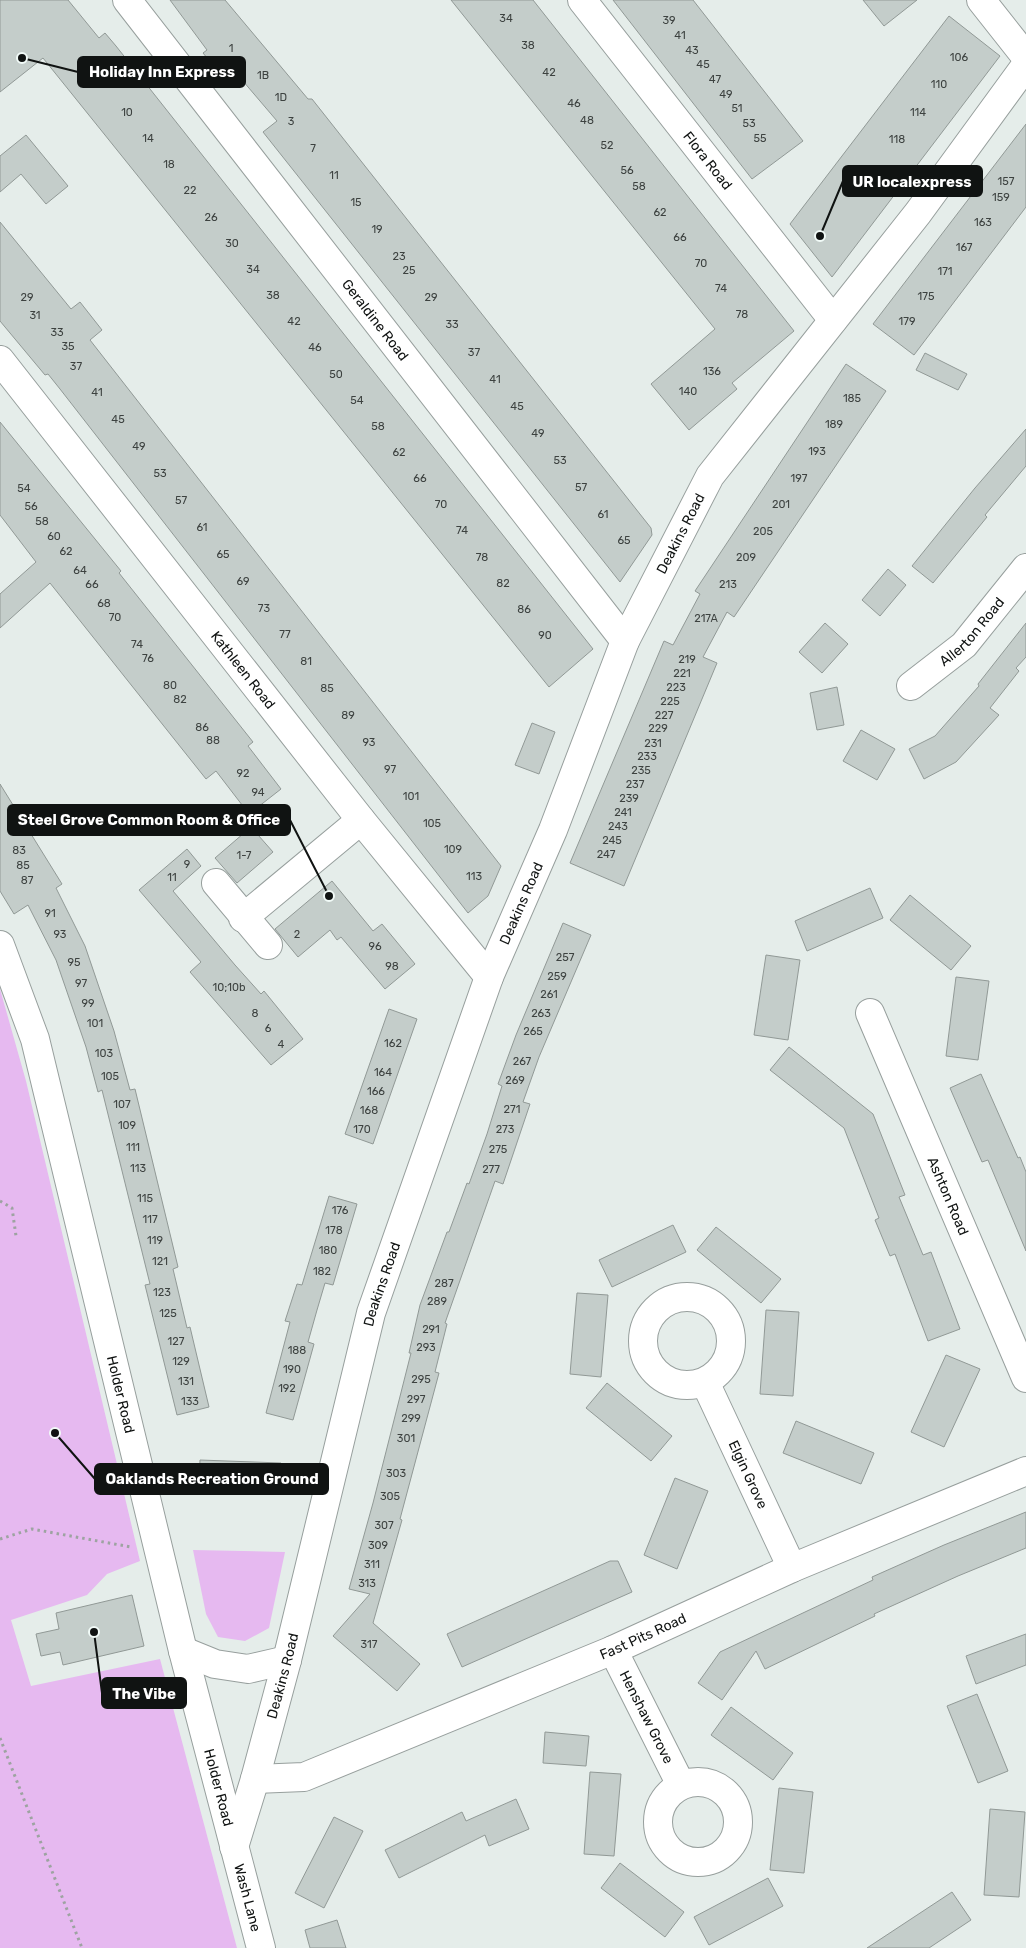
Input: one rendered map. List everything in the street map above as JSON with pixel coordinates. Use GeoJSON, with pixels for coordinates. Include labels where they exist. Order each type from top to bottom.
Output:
{"type":"FeatureCollection","features":[{"type":"Feature","properties":{"kind":"street","name":"Geraldine Road"},"geometry":{"type":"LineString","coordinates":[[127,0],[624,641]]}},
{"type":"Feature","properties":{"kind":"street","name":"Flora Road"},"geometry":{"type":"LineString","coordinates":[[582,0],[833,320]]}},
{"type":"Feature","properties":{"kind":"street"},"geometry":{"type":"LineString","coordinates":[[981,0],[1026,57]]}},
{"type":"Feature","properties":{"kind":"street","name":"Deakins Road"},"geometry":{"type":"LineString","coordinates":[[234,1847],[255,1779],[287,1660],[370,1313],[489,977],[554,830],[624,641],[710,476],[918,213],[1026,65]]}},
{"type":"Feature","properties":{"kind":"street","name":"Kathleen Road"},"geometry":{"type":"LineString","coordinates":[[0,360],[362,820],[489,977]]}},
{"type":"Feature","properties":{"kind":"street","name":"Allerton Road"},"geometry":{"type":"LineString","coordinates":[[910,686],[964,645],[1026,568]]}},
{"type":"Feature","properties":{"kind":"street"},"geometry":{"type":"LineString","coordinates":[[243,918],[362,820]]}},
{"type":"Feature","properties":{"kind":"street"},"geometry":{"type":"LineString","coordinates":[[216,884],[243,918],[268,945]]}},
{"type":"Feature","properties":{"kind":"street","name":"Holder Road"},"geometry":{"type":"LineString","coordinates":[[0,945],[35,1040],[183,1651],[234,1847]]}},
{"type":"Feature","properties":{"kind":"street","name":"Ashton Road"},"geometry":{"type":"LineString","coordinates":[[870,1013],[1026,1378]]}},
{"type":"Feature","properties":{"kind":"street","name":"Elgin Grove"},"geometry":{"type":"LineString","coordinates":[[704,1382],[792,1568]]}},
{"type":"Feature","properties":{"kind":"street","name":"Fast Pits Road"},"geometry":{"type":"LineString","coordinates":[[255,1779],[304,1776],[613,1650],[792,1568],[1026,1472]]}},
{"type":"Feature","properties":{"kind":"street","name":"Henshaw Grove"},"geometry":{"type":"LineString","coordinates":[[613,1650],[681,1785]]}},
{"type":"Feature","properties":{"kind":"street"},"geometry":{"type":"LineString","coordinates":[[183,1651],[215,1664],[248,1669],[287,1660]]}},
{"type":"Feature","properties":{"kind":"street","name":"Wash Lane"},"geometry":{"type":"LineString","coordinates":[[234,1847],[261,1948]]}},
{"type":"Feature","properties":{"kind":"path"},"geometry":{"type":"LineString","coordinates":[[0,1201],[12,1208],[16,1236]]}},
{"type":"Feature","properties":{"kind":"path"},"geometry":{"type":"LineString","coordinates":[[0,1539],[32,1529],[159,1552]]}},
{"type":"Feature","properties":{"kind":"path"},"geometry":{"type":"LineString","coordinates":[[0,1738],[82,1948]]}},
{"type":"Feature","properties":{"kind":"shaded area"},"geometry":{"type":"Polygon","coordinates":[[[0,989],[26,1081],[140,1561],[107,1574],[87,1595],[11,1620],[31,1686],[160,1659],[237,1948],[0,1948],[0,989]]]}},
{"type":"Feature","properties":{"kind":"shaded area"},"geometry":{"type":"Polygon","coordinates":[[[193,1550],[285,1552],[269,1628],[245,1641],[218,1637],[206,1614],[193,1550]]]}},
{"type":"Feature","properties":{"kind":"building"},"geometry":{"type":"Polygon","coordinates":[[[0,0],[68,0],[99,38],[105,33],[116,46],[593,649],[549,687],[43,58],[0,92],[0,0]]]}},
{"type":"Feature","properties":{"kind":"building"},"geometry":{"type":"Polygon","coordinates":[[[170,0],[225,0],[308,99],[312,99],[651,528],[652,535],[620,582],[263,132],[277,121],[231,67],[221,75],[203,53],[207,50],[170,0]]]}},
{"type":"Feature","properties":{"kind":"building"},"geometry":{"type":"Polygon","coordinates":[[[451,0],[533,0],[794,331],[732,383],[737,389],[689,430],[651,384],[715,329],[451,0]]]}},
{"type":"Feature","properties":{"kind":"building"},"geometry":{"type":"Polygon","coordinates":[[[613,0],[693,0],[803,141],[752,179],[613,0]]]}},
{"type":"Feature","properties":{"kind":"building"},"geometry":{"type":"Polygon","coordinates":[[[863,0],[917,0],[884,26],[863,0]]]}},
{"type":"Feature","properties":{"kind":"building"},"geometry":{"type":"Polygon","coordinates":[[[949,16],[1000,56],[832,277],[790,224],[949,16]]]}},
{"type":"Feature","properties":{"kind":"building"},"geometry":{"type":"Polygon","coordinates":[[[1026,124],[1026,207],[914,355],[873,324],[1026,124]]]}},
{"type":"Feature","properties":{"kind":"building"},"geometry":{"type":"Polygon","coordinates":[[[26,135],[68,186],[46,204],[21,174],[0,192],[0,156],[26,135]]]}},
{"type":"Feature","properties":{"kind":"building"},"geometry":{"type":"Polygon","coordinates":[[[0,222],[71,309],[80,302],[102,330],[90,340],[501,866],[488,896],[468,913],[60,389],[48,374],[45,375],[0,321],[0,222]]]}},
{"type":"Feature","properties":{"kind":"building"},"geometry":{"type":"Polygon","coordinates":[[[925,353],[967,374],[958,390],[916,370],[925,353]]]}},
{"type":"Feature","properties":{"kind":"building"},"geometry":{"type":"Polygon","coordinates":[[[846,364],[886,391],[734,617],[727,612],[703,657],[717,663],[624,886],[570,863],[664,641],[673,645],[700,594],[695,591],[846,364]]]}},
{"type":"Feature","properties":{"kind":"building"},"geometry":{"type":"Polygon","coordinates":[[[0,422],[121,571],[119,573],[253,742],[248,746],[281,789],[249,814],[216,771],[206,779],[50,583],[0,628],[0,594],[36,562],[0,515],[0,422]]]}},
{"type":"Feature","properties":{"kind":"building"},"geometry":{"type":"Polygon","coordinates":[[[1026,429],[1026,466],[985,515],[987,517],[933,583],[912,566],[1026,429]]]}},
{"type":"Feature","properties":{"kind":"building"},"geometry":{"type":"Polygon","coordinates":[[[888,569],[906,585],[880,616],[862,600],[888,569]]]}},
{"type":"Feature","properties":{"kind":"building"},"geometry":{"type":"Polygon","coordinates":[[[825,623],[848,644],[822,673],[799,652],[825,623]]]}},
{"type":"Feature","properties":{"kind":"building"},"geometry":{"type":"Polygon","coordinates":[[[1026,623],[1026,657],[1016,668],[1019,671],[990,708],[999,715],[956,762],[924,779],[909,749],[935,736],[979,686],[978,684],[1026,623]]]}},
{"type":"Feature","properties":{"kind":"building"},"geometry":{"type":"Polygon","coordinates":[[[837,687],[844,725],[817,730],[810,693],[837,687]]]}},
{"type":"Feature","properties":{"kind":"building"},"geometry":{"type":"Polygon","coordinates":[[[532,723],[555,732],[539,774],[515,765],[532,723]]]}},
{"type":"Feature","properties":{"kind":"building"},"geometry":{"type":"Polygon","coordinates":[[[861,730],[895,749],[877,780],[843,761],[861,730]]]}},
{"type":"Feature","properties":{"kind":"building"},"geometry":{"type":"Polygon","coordinates":[[[0,784],[62,884],[56,888],[85,946],[114,1031],[130,1090],[135,1089],[178,1267],[173,1269],[187,1328],[190,1327],[209,1407],[177,1415],[145,1285],[150,1284],[102,1090],[98,1092],[86,1047],[56,960],[28,905],[14,914],[0,891],[0,784]]]}},
{"type":"Feature","properties":{"kind":"building"},"geometry":{"type":"Polygon","coordinates":[[[251,827],[273,852],[237,883],[215,858],[251,827]]]}},
{"type":"Feature","properties":{"kind":"building"},"geometry":{"type":"Polygon","coordinates":[[[187,849],[201,866],[173,891],[261,994],[264,991],[303,1039],[271,1065],[190,972],[201,962],[139,890],[187,849]]]}},
{"type":"Feature","properties":{"kind":"building"},"geometry":{"type":"Polygon","coordinates":[[[332,881],[373,931],[382,924],[415,964],[385,989],[341,937],[337,940],[330,930],[298,957],[275,929],[332,881]]]}},
{"type":"Feature","properties":{"kind":"building"},"geometry":{"type":"Polygon","coordinates":[[[870,888],[883,918],[807,951],[795,921],[870,888]]]}},
{"type":"Feature","properties":{"kind":"building"},"geometry":{"type":"Polygon","coordinates":[[[910,895],[971,946],[951,970],[890,920],[910,895]]]}},
{"type":"Feature","properties":{"kind":"building"},"geometry":{"type":"Polygon","coordinates":[[[563,923],[591,935],[539,1057],[523,1102],[530,1104],[503,1184],[495,1181],[445,1323],[447,1324],[435,1372],[439,1373],[400,1519],[402,1520],[373,1623],[420,1664],[397,1691],[333,1636],[370,1594],[349,1589],[411,1353],[409,1353],[420,1305],[487,1134],[502,1086],[498,1084],[516,1035],[563,923]]]}},
{"type":"Feature","properties":{"kind":"building"},"geometry":{"type":"Polygon","coordinates":[[[766,955],[800,960],[788,1040],[754,1035],[766,955]]]}},
{"type":"Feature","properties":{"kind":"building"},"geometry":{"type":"Polygon","coordinates":[[[956,977],[989,981],[978,1060],[946,1056],[956,977]]]}},
{"type":"Feature","properties":{"kind":"building"},"geometry":{"type":"Polygon","coordinates":[[[389,1009],[417,1019],[373,1144],[345,1134],[389,1009]]]}},
{"type":"Feature","properties":{"kind":"building"},"geometry":{"type":"Polygon","coordinates":[[[789,1047],[873,1114],[905,1195],[899,1197],[923,1255],[931,1252],[960,1329],[928,1341],[895,1254],[890,1256],[875,1220],[879,1218],[844,1128],[770,1070],[789,1047]]]}},
{"type":"Feature","properties":{"kind":"building"},"geometry":{"type":"Polygon","coordinates":[[[981,1074],[1026,1172],[1026,1251],[988,1160],[982,1162],[950,1088],[981,1074]]]}},
{"type":"Feature","properties":{"kind":"building"},"geometry":{"type":"Polygon","coordinates":[[[329,1196],[357,1204],[333,1285],[325,1283],[317,1310],[308,1342],[314,1344],[293,1420],[266,1413],[290,1322],[285,1321],[297,1284],[302,1285],[329,1196]]]}},
{"type":"Feature","properties":{"kind":"building"},"geometry":{"type":"Polygon","coordinates":[[[673,1225],[686,1252],[612,1287],[599,1260],[673,1225]]]}},
{"type":"Feature","properties":{"kind":"building"},"geometry":{"type":"Polygon","coordinates":[[[716,1227],[781,1279],[761,1303],[697,1250],[716,1227]]]}},
{"type":"Feature","properties":{"kind":"building"},"geometry":{"type":"Polygon","coordinates":[[[577,1293],[608,1295],[601,1377],[570,1374],[577,1293]]]}},
{"type":"Feature","properties":{"kind":"building"},"geometry":{"type":"Polygon","coordinates":[[[766,1310],[799,1312],[793,1396],[760,1394],[766,1310]]]}},
{"type":"Feature","properties":{"kind":"building"},"geometry":{"type":"Polygon","coordinates":[[[946,1355],[980,1369],[944,1447],[911,1432],[946,1355]]]}},
{"type":"Feature","properties":{"kind":"building"},"geometry":{"type":"Polygon","coordinates":[[[607,1383],[672,1436],[651,1461],[586,1408],[607,1383]]]}},
{"type":"Feature","properties":{"kind":"building"},"geometry":{"type":"Polygon","coordinates":[[[796,1421],[874,1453],[861,1484],[783,1453],[796,1421]]]}},
{"type":"Feature","properties":{"kind":"building"},"geometry":{"type":"Polygon","coordinates":[[[200,1460],[281,1463],[281,1489],[199,1487],[200,1460]]]}},
{"type":"Feature","properties":{"kind":"building"},"geometry":{"type":"Polygon","coordinates":[[[675,1478],[708,1491],[677,1569],[644,1555],[675,1478]]]}},
{"type":"Feature","properties":{"kind":"building"},"geometry":{"type":"Polygon","coordinates":[[[1026,1512],[1026,1548],[874,1614],[875,1616],[765,1669],[756,1651],[722,1700],[698,1683],[720,1652],[873,1580],[872,1577],[1026,1512]]]}},
{"type":"Feature","properties":{"kind":"building"},"geometry":{"type":"Polygon","coordinates":[[[610,1561],[618,1561],[632,1592],[462,1667],[447,1634],[610,1561]]]}},
{"type":"Feature","properties":{"kind":"building"},"geometry":{"type":"Polygon","coordinates":[[[132,1595],[144,1646],[63,1665],[60,1652],[41,1656],[36,1634],[59,1629],[56,1613],[132,1595]]]}},
{"type":"Feature","properties":{"kind":"building"},"geometry":{"type":"Polygon","coordinates":[[[1026,1634],[1026,1665],[976,1684],[966,1656],[1026,1634]]]}},
{"type":"Feature","properties":{"kind":"building"},"geometry":{"type":"Polygon","coordinates":[[[977,1694],[1008,1771],[978,1783],[947,1706],[977,1694]]]}},
{"type":"Feature","properties":{"kind":"building"},"geometry":{"type":"Polygon","coordinates":[[[731,1707],[793,1753],[773,1780],[711,1735],[731,1707]]]}},
{"type":"Feature","properties":{"kind":"building"},"geometry":{"type":"Polygon","coordinates":[[[545,1732],[589,1736],[586,1766],[543,1763],[545,1732]]]}},
{"type":"Feature","properties":{"kind":"building"},"geometry":{"type":"Polygon","coordinates":[[[590,1772],[621,1774],[614,1856],[584,1854],[590,1772]]]}},
{"type":"Feature","properties":{"kind":"building"},"geometry":{"type":"Polygon","coordinates":[[[779,1788],[813,1792],[804,1873],[770,1870],[779,1788]]]}},
{"type":"Feature","properties":{"kind":"building"},"geometry":{"type":"Polygon","coordinates":[[[516,1799],[529,1829],[489,1846],[485,1835],[399,1878],[385,1850],[462,1812],[466,1821],[516,1799]]]}},
{"type":"Feature","properties":{"kind":"building"},"geometry":{"type":"Polygon","coordinates":[[[990,1809],[1025,1812],[1019,1897],[984,1895],[990,1809]]]}},
{"type":"Feature","properties":{"kind":"building"},"geometry":{"type":"Polygon","coordinates":[[[334,1817],[363,1831],[324,1908],[295,1893],[334,1817]]]}},
{"type":"Feature","properties":{"kind":"building"},"geometry":{"type":"Polygon","coordinates":[[[620,1863],[684,1912],[665,1937],[601,1888],[620,1863]]]}},
{"type":"Feature","properties":{"kind":"building"},"geometry":{"type":"Polygon","coordinates":[[[768,1878],[783,1906],[709,1945],[694,1917],[768,1878]]]}},
{"type":"Feature","properties":{"kind":"building"},"geometry":{"type":"Polygon","coordinates":[[[952,1892],[971,1920],[929,1948],[867,1948],[952,1892]]]}},
{"type":"Feature","properties":{"kind":"building"},"geometry":{"type":"Polygon","coordinates":[[[337,1920],[346,1948],[310,1948],[305,1930],[337,1920]]]}},
{"type":"Feature","properties":{"kind":"place","name":"Holiday Inn Express"},"geometry":{"type":"Point","coordinates":[22,58]}},
{"type":"Feature","properties":{"kind":"place","name":"UR localexpress"},"geometry":{"type":"Point","coordinates":[820,236]}},
{"type":"Feature","properties":{"kind":"place","name":"Steel Grove Common Room & Office"},"geometry":{"type":"Point","coordinates":[329,896]}},
{"type":"Feature","properties":{"kind":"place","name":"Oaklands Recreation Ground"},"geometry":{"type":"Point","coordinates":[55,1433]}},
{"type":"Feature","properties":{"kind":"place","name":"The Vibe"},"geometry":{"type":"Point","coordinates":[94,1632]}}]}
